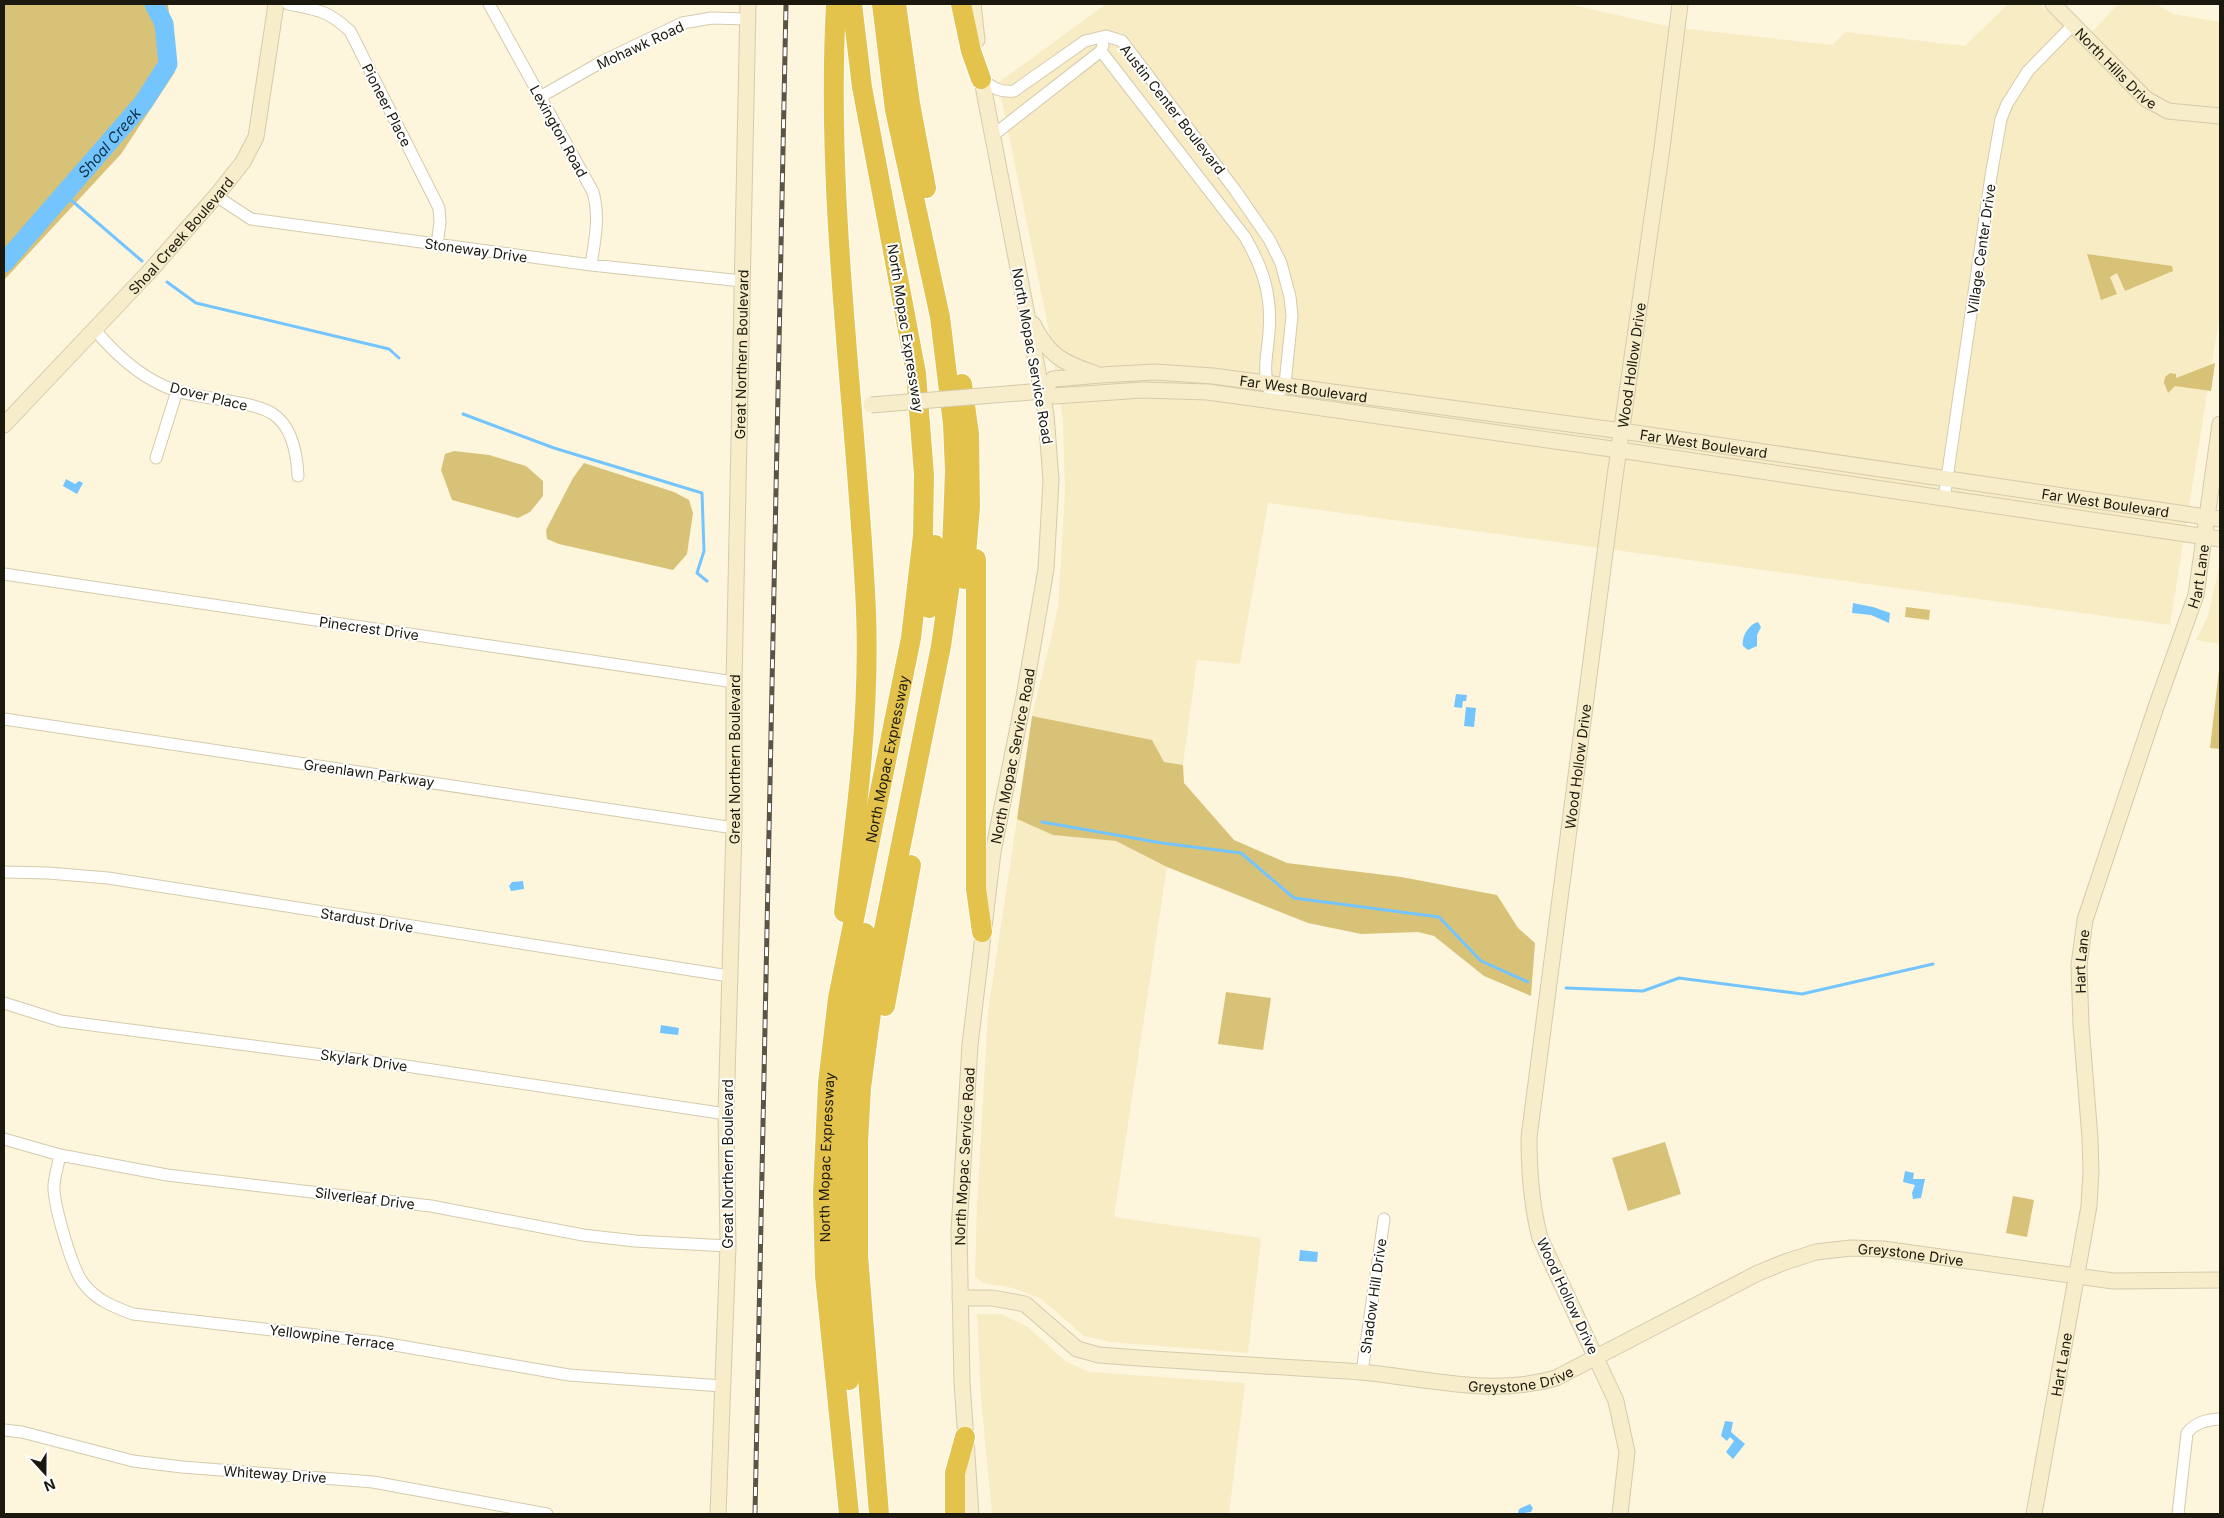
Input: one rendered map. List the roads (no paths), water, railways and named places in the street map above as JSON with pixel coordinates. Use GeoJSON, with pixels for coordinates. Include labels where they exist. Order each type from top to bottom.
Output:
{"type":"FeatureCollection","features":[{"type":"Feature","properties":{"kind":"highway"},"geometry":{"type":"LineString","coordinates":[[836,4],[832,65],[833,124],[841,285],[862,406],[867,667],[861,772],[839,946],[838,998]]}},
{"type":"Feature","properties":{"kind":"highway","name":"North Mopac Expressway"},"geometry":{"type":"LineString","coordinates":[[849,1514],[825,1276],[823,1193],[828,1083],[838,998],[911,638],[923,535],[924,475],[916,373],[862,87],[852,4]]}},
{"type":"Feature","properties":{"kind":"highway"},"geometry":{"type":"LineString","coordinates":[[862,1514],[840,1256],[840,1142],[843,1088],[850,1024],[862,951],[929,612],[937,500],[935,427],[928,365],[880,112],[866,4]]}},
{"type":"Feature","properties":{"kind":"highway"},"geometry":{"type":"LineString","coordinates":[[879,1514],[858,1254],[858,1143],[861,1088],[879,954],[941,646],[951,576],[954,526],[953,424],[946,355],[932,276],[895,110],[882,4]]}},
{"type":"Feature","properties":{"kind":"highway"},"geometry":{"type":"LineString","coordinates":[[896,4],[902,52],[959,365],[968,434],[970,507],[975,550],[976,889],[982,932]]}},
{"type":"Feature","properties":{"kind":"highway"},"geometry":{"type":"LineString","coordinates":[[961,4],[971,51],[981,79]]}},
{"type":"Feature","properties":{"kind":"highway"},"geometry":{"type":"LineString","coordinates":[[902,52],[898,85],[905,150]]}},
{"type":"Feature","properties":{"kind":"highway"},"geometry":{"type":"LineString","coordinates":[[893,1514],[871,1252],[871,1156],[875,1084],[881,1027],[892,965],[962,602],[970,507]]}},
{"type":"Feature","properties":{"kind":"highway"},"geometry":{"type":"LineString","coordinates":[[955,1514],[955,1473],[965,1437]]}},
{"type":"Feature","properties":{"kind":"highway"},"geometry":{"type":"LineString","coordinates":[[835,1514],[834,1489],[844,1456]]}},
{"type":"Feature","properties":{"kind":"street","name":"Shoal Creek Boulevard"},"geometry":{"type":"LineString","coordinates":[[4,425],[151,269],[216,196],[243,162],[256,137],[276,4]]}},
{"type":"Feature","properties":{"kind":"street","name":"Pioneer Place"},"geometry":{"type":"LineString","coordinates":[[288,4],[314,8],[333,16],[350,31],[439,208],[440,222],[437,245]]}},
{"type":"Feature","properties":{"kind":"street","name":"Lexington Road"},"geometry":{"type":"LineString","coordinates":[[489,4],[592,192],[597,207],[598,222],[590,265]]}},
{"type":"Feature","properties":{"kind":"street","name":"North Mopac Service Road"},"geometry":{"type":"LineString","coordinates":[[971,1514],[965,1437],[959,1231],[966,1091],[982,932],[993,852],[1024,697],[1046,568],[1051,480],[1046,414],[981,79],[973,4]]}},
{"type":"Feature","properties":{"kind":"street","name":"Wood Hollow Drive"},"geometry":{"type":"LineString","coordinates":[[1620,1514],[1627,1452],[1616,1401],[1540,1238],[1533,1210],[1529,1176],[1529,1137],[1619,450],[1680,4]]}},
{"type":"Feature","properties":{"kind":"street","name":"North Hills Drive"},"geometry":{"type":"LineString","coordinates":[[2053,4],[2146,99],[2168,111],[2220,116]]}},
{"type":"Feature","properties":{"kind":"street","name":"Mohawk Road"},"geometry":{"type":"LineString","coordinates":[[540,97],[603,61],[682,23],[748,11]]}},
{"type":"Feature","properties":{"kind":"street","name":"Great Northern Boulevard"},"geometry":{"type":"LineString","coordinates":[[718,1514],[728,1246],[726,1114],[734,828],[734,682],[748,11]]}},
{"type":"Feature","properties":{"kind":"street","name":"Village Center Drive"},"geometry":{"type":"LineString","coordinates":[[1944,499],[2001,119],[2007,104],[2028,71],[2074,24]]}},
{"type":"Feature","properties":{"kind":"street"},"geometry":{"type":"LineString","coordinates":[[981,79],[997,90],[1014,91],[1084,41],[1106,36]]}},
{"type":"Feature","properties":{"kind":"street"},"geometry":{"type":"LineString","coordinates":[[992,136],[1101,51],[1106,36]]}},
{"type":"Feature","properties":{"kind":"street","name":"Austin Center Boulevard"},"geometry":{"type":"LineString","coordinates":[[1106,36],[1122,41],[1188,124],[1269,239],[1281,263],[1290,297],[1291,331],[1285,384],[1274,401]]}},
{"type":"Feature","properties":{"kind":"street","name":"Austin Center Boulevard"},"geometry":{"type":"LineString","coordinates":[[1101,51],[1245,237],[1264,275],[1270,313],[1265,365],[1267,382],[1274,401]]}},
{"type":"Feature","properties":{"kind":"street"},"geometry":{"type":"LineString","coordinates":[[1222,207],[1235,190]]}},
{"type":"Feature","properties":{"kind":"street","name":"Stoneway Drive"},"geometry":{"type":"LineString","coordinates":[[216,196],[251,219],[590,265],[742,281]]}},
{"type":"Feature","properties":{"kind":"street"},"geometry":{"type":"LineString","coordinates":[[1025,308],[1038,336],[1053,354],[1070,365],[1101,374]]}},
{"type":"Feature","properties":{"kind":"street","name":"Dover Place"},"geometry":{"type":"LineString","coordinates":[[95,330],[147,377],[177,391],[254,407],[274,414],[286,429],[297,455],[298,476]]}},
{"type":"Feature","properties":{"kind":"street","name":"Far West Boulevard"},"geometry":{"type":"LineString","coordinates":[[1042,391],[1054,379],[1101,374],[1155,372],[1213,376],[1285,384],[1622,431],[2214,518]]}},
{"type":"Feature","properties":{"kind":"street","name":"Far West Boulevard"},"geometry":{"type":"LineString","coordinates":[[862,406],[1042,391],[1055,396],[1142,390],[1208,392],[1619,450],[2220,539]]}},
{"type":"Feature","properties":{"kind":"street"},"geometry":{"type":"LineString","coordinates":[[156,458],[177,391]]}},
{"type":"Feature","properties":{"kind":"street","name":"Hart Lane"},"geometry":{"type":"LineString","coordinates":[[2034,1514],[2089,1206],[2091,1171],[2079,965],[2085,920],[2154,713],[2196,595],[2205,537],[2214,518],[2220,424]]}},
{"type":"Feature","properties":{"kind":"street","name":"Pinecrest Drive"},"geometry":{"type":"LineString","coordinates":[[4,574],[734,682]]}},
{"type":"Feature","properties":{"kind":"street","name":"Greenlawn Parkway"},"geometry":{"type":"LineString","coordinates":[[4,719],[734,828]]}},
{"type":"Feature","properties":{"kind":"street","name":"Stardust Drive"},"geometry":{"type":"LineString","coordinates":[[4,872],[48,873],[108,878],[729,976]]}},
{"type":"Feature","properties":{"kind":"street","name":"Skylark Drive"},"geometry":{"type":"LineString","coordinates":[[4,1003],[61,1021],[393,1064],[726,1114]]}},
{"type":"Feature","properties":{"kind":"street","name":"Silverleaf Drive"},"geometry":{"type":"LineString","coordinates":[[4,1139],[60,1155],[167,1175],[431,1206],[583,1235],[634,1241],[728,1246]]}},
{"type":"Feature","properties":{"kind":"street","name":"Yellowpine Terrace"},"geometry":{"type":"LineString","coordinates":[[60,1155],[54,1185],[56,1203],[74,1268],[83,1284],[97,1298],[132,1314],[377,1342],[569,1376],[722,1386]]}},
{"type":"Feature","properties":{"kind":"street","name":"Shadow Hill Drive"},"geometry":{"type":"LineString","coordinates":[[1362,1372],[1384,1219]]}},
{"type":"Feature","properties":{"kind":"street","name":"Greystone Drive"},"geometry":{"type":"LineString","coordinates":[[960,1298],[992,1298],[1025,1304],[1077,1349],[1099,1355],[1362,1372],[1453,1384],[1510,1387],[1533,1385],[1556,1378],[1758,1273],[1816,1252],[1852,1248],[1883,1249],[2112,1281],[2220,1280]]}},
{"type":"Feature","properties":{"kind":"street"},"geometry":{"type":"LineString","coordinates":[[2178,1514],[2187,1433],[2193,1425],[2207,1420],[2220,1419]]}},
{"type":"Feature","properties":{"kind":"street","name":"Whiteway Drive"},"geometry":{"type":"LineString","coordinates":[[4,1430],[22,1432],[133,1461],[182,1467],[373,1482],[547,1514]]}},
{"type":"Feature","properties":{"kind":"water"},"geometry":{"type":"Polygon","coordinates":[[[66,479],[75,484],[79,481],[83,483],[77,494],[63,486],[66,479]]]}},
{"type":"Feature","properties":{"kind":"water"},"geometry":{"type":"Polygon","coordinates":[[[1853,603],[1890,613],[1889,623],[1871,615],[1852,613],[1853,603]]]}},
{"type":"Feature","properties":{"kind":"water"},"geometry":{"type":"Polygon","coordinates":[[[1758,622],[1761,627],[1757,635],[1757,646],[1748,650],[1743,646],[1744,635],[1752,625],[1758,622]]]}},
{"type":"Feature","properties":{"kind":"water"},"geometry":{"type":"Polygon","coordinates":[[[1456,694],[1467,695],[1466,701],[1463,701],[1462,708],[1454,707],[1456,694]]]}},
{"type":"Feature","properties":{"kind":"water"},"geometry":{"type":"Polygon","coordinates":[[[1466,707],[1476,708],[1474,727],[1464,726],[1466,707]]]}},
{"type":"Feature","properties":{"kind":"water"},"geometry":{"type":"Polygon","coordinates":[[[523,881],[524,889],[511,891],[509,886],[512,882],[523,881]]]}},
{"type":"Feature","properties":{"kind":"water"},"geometry":{"type":"Polygon","coordinates":[[[661,1025],[679,1028],[678,1035],[660,1033],[661,1025]]]}},
{"type":"Feature","properties":{"kind":"water"},"geometry":{"type":"Polygon","coordinates":[[[1905,1171],[1914,1173],[1913,1179],[1925,1179],[1921,1198],[1913,1199],[1912,1193],[1915,1185],[1903,1182],[1905,1171]]]}},
{"type":"Feature","properties":{"kind":"water"},"geometry":{"type":"Polygon","coordinates":[[[1300,1250],[1318,1252],[1317,1262],[1299,1261],[1300,1250]]]}},
{"type":"Feature","properties":{"kind":"water"},"geometry":{"type":"Polygon","coordinates":[[[1725,1421],[1733,1422],[1731,1432],[1745,1444],[1733,1459],[1726,1452],[1734,1441],[1730,1437],[1727,1441],[1721,1436],[1725,1421]]]}},
{"type":"Feature","properties":{"kind":"water"},"geometry":{"type":"Polygon","coordinates":[[[1530,1504],[1533,1508],[1531,1512],[1518,1514],[1519,1509],[1530,1504]]]}},
{"type":"Feature","properties":{"kind":"waterway","name":"Shoal Creek"},"geometry":{"type":"LineString","coordinates":[[4,263],[143,103],[168,64],[164,24],[154,4]]}},
{"type":"Feature","properties":{"kind":"waterway"},"geometry":{"type":"LineString","coordinates":[[64,194],[142,261]]}},
{"type":"Feature","properties":{"kind":"waterway"},"geometry":{"type":"LineString","coordinates":[[167,282],[196,303],[389,349],[399,358]]}},
{"type":"Feature","properties":{"kind":"waterway"},"geometry":{"type":"LineString","coordinates":[[463,414],[554,448],[702,493],[704,551],[697,573],[707,581]]}},
{"type":"Feature","properties":{"kind":"waterway"},"geometry":{"type":"LineString","coordinates":[[1042,822],[1162,843],[1241,853],[1294,898],[1439,917],[1481,961],[1528,982]]}},
{"type":"Feature","properties":{"kind":"waterway"},"geometry":{"type":"LineString","coordinates":[[1566,988],[1643,991],[1679,978],[1802,994],[1933,964]]}},
{"type":"Feature","properties":{"kind":"railway"},"geometry":{"type":"LineString","coordinates":[[755,1514],[786,4]]}}]}
